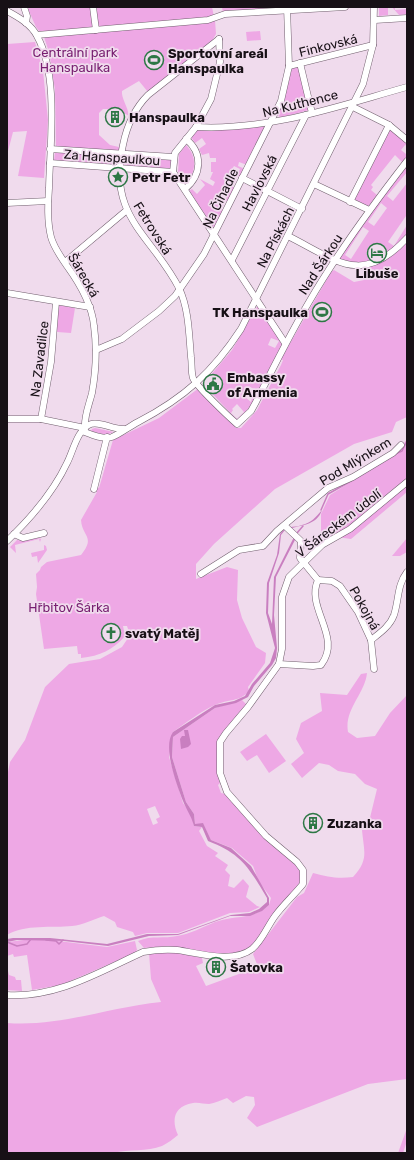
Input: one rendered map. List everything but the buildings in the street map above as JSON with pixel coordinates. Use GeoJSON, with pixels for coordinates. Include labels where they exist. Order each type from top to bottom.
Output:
{"type":"FeatureCollection","features":[{"type":"Feature","properties":{"kind":"street"},"geometry":{"type":"LineString","coordinates":[[7,10],[11,7]]}},
{"type":"Feature","properties":{"kind":"street"},"geometry":{"type":"LineString","coordinates":[[24,7],[27,16],[26,23]]}},
{"type":"Feature","properties":{"kind":"street"},"geometry":{"type":"LineString","coordinates":[[94,7],[96,30]]}},
{"type":"Feature","properties":{"kind":"street"},"geometry":{"type":"LineString","coordinates":[[37,35],[208,20],[225,14],[287,9],[345,7]]}},
{"type":"Feature","properties":{"kind":"street","name":"Na Pískách"},"geometry":{"type":"LineString","coordinates":[[107,437],[171,403],[197,383],[226,352],[241,329],[354,104],[365,78],[373,45],[375,20],[374,7]]}},
{"type":"Feature","properties":{"kind":"street","name":"Na Čihadle"},"geometry":{"type":"LineString","coordinates":[[96,350],[109,346],[140,327],[160,311],[180,289],[194,270],[215,234],[281,101],[289,66],[287,9]]}},
{"type":"Feature","properties":{"kind":"street","name":"Šárecká"},"geometry":{"type":"LineString","coordinates":[[7,10],[26,23],[37,35],[44,52],[51,93],[48,201],[51,236],[80,285],[90,307],[94,326],[96,350],[92,393],[84,420],[83,430],[53,488],[38,508],[7,541]]}},
{"type":"Feature","properties":{"kind":"street"},"geometry":{"type":"LineString","coordinates":[[375,20],[407,18]]}},
{"type":"Feature","properties":{"kind":"street","name":"Za Hanspaulkou"},"geometry":{"type":"LineString","coordinates":[[219,39],[220,62],[218,76],[211,99],[196,127],[174,157],[173,172],[286,342]]}},
{"type":"Feature","properties":{"kind":"street","name":"Fetrovská"},"geometry":{"type":"LineString","coordinates":[[219,39],[148,95],[139,104],[128,128],[121,154],[120,190],[134,224],[180,289],[188,320],[193,379],[237,424]]}},
{"type":"Feature","properties":{"kind":"street","name":"Finkovská"},"geometry":{"type":"LineString","coordinates":[[289,66],[373,45]]}},
{"type":"Feature","properties":{"kind":"street"},"geometry":{"type":"LineString","coordinates":[[300,63],[309,114]]}},
{"type":"Feature","properties":{"kind":"street","name":"Na Kuthence"},"geometry":{"type":"LineString","coordinates":[[196,127],[232,127],[271,123],[354,104],[407,87]]}},
{"type":"Feature","properties":{"kind":"street"},"geometry":{"type":"LineString","coordinates":[[354,104],[389,125],[407,140]]}},
{"type":"Feature","properties":{"kind":"street","name":"Havlovská"},"geometry":{"type":"LineString","coordinates":[[232,260],[309,114]]}},
{"type":"Feature","properties":{"kind":"street"},"geometry":{"type":"LineString","coordinates":[[350,202],[389,125]]}},
{"type":"Feature","properties":{"kind":"street"},"geometry":{"type":"LineString","coordinates":[[185,189],[195,179],[199,165],[197,153],[186,139]]}},
{"type":"Feature","properties":{"kind":"street","name":"Za Hanspaulkou"},"geometry":{"type":"LineString","coordinates":[[50,149],[174,157]]}},
{"type":"Feature","properties":{"kind":"street","name":"Nad Šárkou"},"geometry":{"type":"LineString","coordinates":[[237,424],[253,406],[286,342],[335,260],[369,210],[407,161]]}},
{"type":"Feature","properties":{"kind":"street","name":"Za Hanspaulkou"},"geometry":{"type":"LineString","coordinates":[[50,163],[173,172]]}},
{"type":"Feature","properties":{"kind":"street"},"geometry":{"type":"LineString","coordinates":[[242,178],[302,208]]}},
{"type":"Feature","properties":{"kind":"street"},"geometry":{"type":"LineString","coordinates":[[314,184],[369,210]]}},
{"type":"Feature","properties":{"kind":"street"},"geometry":{"type":"LineString","coordinates":[[7,202],[48,201]]}},
{"type":"Feature","properties":{"kind":"street"},"geometry":{"type":"LineString","coordinates":[[65,262],[127,210]]}},
{"type":"Feature","properties":{"kind":"street"},"geometry":{"type":"LineString","coordinates":[[288,236],[335,260],[354,266],[370,264],[389,254],[407,238]]}},
{"type":"Feature","properties":{"kind":"street"},"geometry":{"type":"LineString","coordinates":[[7,293],[90,307]]}},
{"type":"Feature","properties":{"kind":"street","name":"Na Zavadilce"},"geometry":{"type":"LineString","coordinates":[[41,419],[52,362],[56,302]]}},
{"type":"Feature","properties":{"kind":"street"},"geometry":{"type":"LineString","coordinates":[[7,419],[41,419],[107,437],[94,489]]}},
{"type":"Feature","properties":{"kind":"street"},"geometry":{"type":"LineString","coordinates":[[83,430],[95,424],[124,429]]}},
{"type":"Feature","properties":{"kind":"street","name":"Pod Mlýnkem"},"geometry":{"type":"LineString","coordinates":[[201,574],[239,550],[263,546],[277,531],[286,528],[328,488],[353,477],[393,453],[401,446]]}},
{"type":"Feature","properties":{"kind":"street","name":"V Šáreckém údolí"},"geometry":{"type":"LineString","coordinates":[[7,995],[41,994],[65,988],[143,952],[152,950],[176,950],[222,956],[235,956],[248,952],[256,946],[275,915],[303,884],[303,870],[297,862],[267,834],[227,792],[220,773],[220,742],[226,732],[248,707],[279,664],[282,649],[282,597],[283,590],[290,577],[322,546],[350,529],[407,482]]}},
{"type":"Feature","properties":{"kind":"street"},"geometry":{"type":"LineString","coordinates":[[279,664],[321,665],[326,656],[328,637],[315,601],[314,593],[318,580],[300,558],[301,541],[286,528]]}},
{"type":"Feature","properties":{"kind":"street"},"geometry":{"type":"LineString","coordinates":[[14,534],[23,538],[44,533]]}},
{"type":"Feature","properties":{"kind":"street","name":"Pokojná"},"geometry":{"type":"LineString","coordinates":[[371,640],[387,628],[394,615],[401,580],[407,572]]}},
{"type":"Feature","properties":{"kind":"street","name":"Pokojná"},"geometry":{"type":"LineString","coordinates":[[318,580],[332,582],[340,586],[358,612],[371,640],[374,669]]}},
{"type":"Feature","properties":{"kind":"green space"},"geometry":{"type":"Polygon","coordinates":[[[29,7],[92,7],[94,27],[40,32],[36,27],[28,9],[29,7]]]}},
{"type":"Feature","properties":{"kind":"green space"},"geometry":{"type":"Polygon","coordinates":[[[96,7],[212,7],[214,17],[98,28],[96,7]]]}},
{"type":"Feature","properties":{"kind":"green space"},"geometry":{"type":"Polygon","coordinates":[[[222,7],[286,7],[286,8],[223,13],[222,7]]]}},
{"type":"Feature","properties":{"kind":"green space"},"geometry":{"type":"Polygon","coordinates":[[[379,7],[388,7],[388,15],[379,16],[379,7]]]}},
{"type":"Feature","properties":{"kind":"green space"},"geometry":{"type":"Polygon","coordinates":[[[392,7],[395,7],[395,10],[407,9],[407,14],[399,15],[392,7]]]}},
{"type":"Feature","properties":{"kind":"green space"},"geometry":{"type":"Polygon","coordinates":[[[215,20],[216,34],[212,41],[148,92],[139,81],[122,91],[129,116],[119,111],[110,109],[103,109],[99,113],[99,135],[110,145],[119,147],[120,145],[119,151],[56,147],[55,90],[49,52],[44,37],[215,20]]]}},
{"type":"Feature","properties":{"kind":"green space"},"geometry":{"type":"Polygon","coordinates":[[[260,31],[261,40],[247,41],[246,32],[260,31]]]}},
{"type":"Feature","properties":{"kind":"green space","name":"Centrální park Hanspaulka"},"geometry":{"type":"Polygon","coordinates":[[[35,42],[43,71],[48,120],[44,178],[18,176],[27,131],[13,132],[7,155],[7,44],[35,42]]]}},
{"type":"Feature","properties":{"kind":"green space"},"geometry":{"type":"Polygon","coordinates":[[[299,66],[309,110],[280,118],[278,115],[292,68],[299,66]]]}},
{"type":"Feature","properties":{"kind":"green space"},"geometry":{"type":"Polygon","coordinates":[[[264,126],[265,128],[247,165],[239,162],[238,166],[245,169],[241,177],[237,176],[240,169],[234,166],[227,176],[229,180],[227,184],[235,188],[228,202],[225,200],[229,192],[222,189],[216,202],[225,206],[221,205],[220,208],[223,210],[214,228],[189,191],[192,189],[197,194],[205,185],[200,179],[213,186],[215,182],[210,179],[213,172],[211,172],[211,162],[216,162],[216,158],[210,158],[209,153],[202,155],[199,149],[206,144],[202,138],[195,143],[191,137],[197,130],[229,130],[264,126]]]}},
{"type":"Feature","properties":{"kind":"green space"},"geometry":{"type":"Polygon","coordinates":[[[390,129],[407,142],[407,146],[405,145],[401,150],[406,154],[407,152],[407,158],[403,163],[395,155],[371,185],[373,187],[371,190],[377,195],[367,208],[353,200],[390,129]]]}},
{"type":"Feature","properties":{"kind":"green space"},"geometry":{"type":"Polygon","coordinates":[[[186,145],[190,149],[194,159],[194,164],[192,175],[185,184],[178,174],[179,154],[186,145]]]}},
{"type":"Feature","properties":{"kind":"green space"},"geometry":{"type":"Polygon","coordinates":[[[55,151],[118,155],[117,167],[54,162],[55,151]]]}},
{"type":"Feature","properties":{"kind":"green space"},"geometry":{"type":"Polygon","coordinates":[[[123,156],[172,159],[171,170],[123,167],[123,156]]]}},
{"type":"Feature","properties":{"kind":"green space"},"geometry":{"type":"Polygon","coordinates":[[[407,165],[407,172],[387,196],[393,201],[407,183],[407,216],[388,242],[394,246],[407,225],[407,235],[390,251],[369,263],[351,264],[338,260],[379,199],[407,165]],[[381,203],[368,222],[374,226],[387,208],[381,203]],[[363,227],[345,255],[351,259],[369,231],[363,227]],[[378,246],[366,253],[369,259],[382,253],[378,246]]]}},
{"type":"Feature","properties":{"kind":"green space","name":"Hřbitov Šárka"},"geometry":{"type":"Polygon","coordinates":[[[407,242],[407,417],[396,422],[392,432],[354,444],[275,489],[214,544],[196,564],[196,579],[227,567],[238,570],[237,600],[242,618],[256,647],[266,653],[265,663],[248,687],[249,691],[245,695],[238,699],[220,703],[210,708],[173,732],[169,757],[183,803],[192,815],[194,826],[202,827],[199,831],[207,846],[218,853],[215,856],[228,865],[225,870],[230,875],[228,886],[234,888],[243,879],[249,886],[246,897],[260,907],[249,912],[230,913],[178,933],[147,933],[135,936],[133,932],[117,927],[115,922],[104,916],[76,925],[22,929],[7,935],[7,777],[10,762],[25,740],[45,687],[69,664],[100,659],[122,647],[130,635],[127,626],[123,626],[125,636],[116,645],[106,652],[88,657],[81,658],[81,654],[78,654],[77,646],[44,649],[36,594],[36,574],[47,562],[81,555],[85,549],[88,540],[81,520],[97,492],[95,491],[98,487],[99,488],[113,440],[159,418],[199,388],[236,428],[241,428],[257,410],[281,365],[283,360],[281,359],[331,272],[334,270],[354,282],[364,280],[364,268],[382,262],[407,242]],[[113,629],[102,634],[103,637],[114,636],[118,633],[117,629],[113,629]],[[155,806],[147,809],[153,825],[158,823],[156,819],[160,817],[155,806]]]}},
{"type":"Feature","properties":{"kind":"green space"},"geometry":{"type":"Polygon","coordinates":[[[58,305],[75,308],[71,333],[57,332],[58,305]]]}},
{"type":"Feature","properties":{"kind":"green space"},"geometry":{"type":"Polygon","coordinates":[[[257,307],[259,307],[283,343],[252,405],[237,420],[203,384],[232,350],[257,307]],[[271,338],[268,345],[275,348],[279,341],[271,338]],[[250,387],[246,389],[245,397],[251,402],[254,389],[250,387]],[[237,404],[232,409],[233,410],[231,413],[237,419],[244,412],[237,404]]]}},
{"type":"Feature","properties":{"kind":"green space"},"geometry":{"type":"Polygon","coordinates":[[[95,428],[114,432],[106,435],[91,431],[95,428]]]}},
{"type":"Feature","properties":{"kind":"green space"},"geometry":{"type":"Polygon","coordinates":[[[407,439],[407,492],[351,539],[330,536],[321,531],[321,514],[330,495],[398,452],[407,439]]]}},
{"type":"Feature","properties":{"kind":"green space"},"geometry":{"type":"Polygon","coordinates":[[[38,538],[41,539],[40,542],[39,539],[15,545],[16,553],[10,547],[17,540],[23,541],[38,538]]]}},
{"type":"Feature","properties":{"kind":"green space"},"geometry":{"type":"Polygon","coordinates":[[[407,538],[407,552],[400,556],[392,556],[407,538]]]}},
{"type":"Feature","properties":{"kind":"green space"},"geometry":{"type":"Polygon","coordinates":[[[44,545],[46,546],[47,550],[38,563],[37,556],[32,557],[31,553],[44,550],[44,545]]]}},
{"type":"Feature","properties":{"kind":"green space"},"geometry":{"type":"Polygon","coordinates":[[[367,673],[363,688],[349,716],[348,732],[357,738],[375,736],[390,713],[407,695],[407,1079],[368,1084],[257,1127],[247,1118],[255,1105],[254,1097],[246,1096],[233,1103],[227,1098],[209,1104],[195,1103],[187,1105],[178,1110],[176,1114],[175,1124],[178,1135],[162,1146],[156,1148],[113,1153],[7,1153],[7,1023],[46,1022],[161,1002],[151,979],[149,953],[174,952],[202,958],[203,963],[196,966],[206,986],[258,967],[253,954],[297,897],[304,893],[313,873],[323,876],[348,878],[353,877],[358,871],[364,855],[362,830],[367,830],[377,789],[365,784],[355,774],[338,771],[329,765],[319,763],[302,778],[291,764],[304,753],[296,739],[301,723],[322,711],[320,693],[347,695],[361,674],[367,673]]]}},
{"type":"Feature","properties":{"kind":"green space"},"geometry":{"type":"Polygon","coordinates":[[[242,700],[247,705],[219,738],[217,773],[220,783],[218,785],[221,793],[225,794],[266,840],[299,868],[301,874],[299,884],[250,948],[234,953],[214,954],[168,946],[144,948],[138,941],[148,938],[182,935],[215,922],[256,913],[269,905],[271,898],[259,882],[253,866],[232,848],[211,840],[203,824],[195,824],[194,814],[186,802],[172,757],[173,737],[215,708],[242,700]]]}},
{"type":"Feature","properties":{"kind":"green space"},"geometry":{"type":"Polygon","coordinates":[[[266,734],[286,761],[269,773],[257,755],[247,761],[240,752],[266,734]]]}},
{"type":"Feature","properties":{"kind":"green space"},"geometry":{"type":"Polygon","coordinates":[[[24,940],[50,940],[107,947],[135,941],[137,950],[135,953],[61,985],[32,990],[27,955],[14,957],[13,954],[7,956],[7,942],[24,940]]]}},
{"type":"Feature","properties":{"kind":"green space"},"geometry":{"type":"Polygon","coordinates":[[[7,967],[9,975],[15,977],[16,980],[21,980],[22,991],[7,990],[7,967]]]}},
{"type":"Feature","properties":{"kind":"green space"},"geometry":{"type":"Polygon","coordinates":[[[407,1128],[407,1141],[403,1153],[398,1153],[407,1128]]]}},
{"type":"Feature","properties":{"kind":"shaded area"},"geometry":{"type":"Polygon","coordinates":[[[322,510],[320,515],[312,522],[285,530],[281,535],[279,553],[269,583],[268,613],[272,624],[274,577],[294,537],[296,538],[276,577],[274,615],[277,648],[276,658],[272,665],[254,686],[248,697],[236,703],[215,708],[173,737],[172,757],[186,802],[194,814],[195,824],[203,823],[211,840],[231,848],[251,866],[269,898],[269,905],[262,911],[250,916],[230,916],[178,935],[149,936],[108,946],[64,941],[17,940],[7,942],[7,939],[13,938],[50,938],[107,944],[147,934],[178,934],[231,915],[250,913],[259,909],[267,902],[267,898],[261,887],[244,863],[229,851],[208,841],[202,827],[194,826],[174,776],[169,747],[170,739],[173,732],[215,705],[234,701],[245,696],[252,684],[270,663],[275,648],[266,613],[267,583],[277,555],[280,534],[287,528],[308,523],[322,510]]]}},
{"type":"Feature","properties":{"kind":"shaded area"},"geometry":{"type":"Polygon","coordinates":[[[184,730],[188,730],[191,744],[188,747],[181,749],[180,739],[182,736],[185,736],[184,730]]]}},
{"type":"Feature","properties":{"kind":"waterway"},"geometry":{"type":"LineString","coordinates":[[395,454],[402,451],[407,441]]}},
{"type":"Feature","properties":{"kind":"waterway"},"geometry":{"type":"LineString","coordinates":[[321,510],[328,494],[353,480]]}},
{"type":"Feature","properties":{"kind":"waterway"},"geometry":{"type":"LineString","coordinates":[[297,533],[303,526]]}},
{"type":"Feature","properties":{"kind":"waterway"},"geometry":{"type":"LineString","coordinates":[[7,942],[17,946],[27,944],[31,939]]}},
{"type":"Feature","properties":{"kind":"waterway"},"geometry":{"type":"LineString","coordinates":[[46,940],[56,941],[59,944],[63,940]]}},
{"type":"Feature","properties":{"kind":"place","name":"Sportovní areál Hanspaulka"},"geometry":{"type":"Point","coordinates":[154,60]}},
{"type":"Feature","properties":{"kind":"place","name":"Hanspaulka"},"geometry":{"type":"Point","coordinates":[115,117]}},
{"type":"Feature","properties":{"kind":"place","name":"Petr Fetr"},"geometry":{"type":"Point","coordinates":[118,177]}},
{"type":"Feature","properties":{"kind":"place","name":"Libuše"},"geometry":{"type":"Point","coordinates":[377,253]}},
{"type":"Feature","properties":{"kind":"place","name":"TK Hanspaulka"},"geometry":{"type":"Point","coordinates":[322,312]}},
{"type":"Feature","properties":{"kind":"place","name":"Embassy of Armenia"},"geometry":{"type":"Point","coordinates":[213,384]}},
{"type":"Feature","properties":{"kind":"place","name":"svatý Matěj"},"geometry":{"type":"Point","coordinates":[111,633]}},
{"type":"Feature","properties":{"kind":"place","name":"Zuzanka"},"geometry":{"type":"Point","coordinates":[313,823]}},
{"type":"Feature","properties":{"kind":"place","name":"Šatovka"},"geometry":{"type":"Point","coordinates":[216,967]}}]}
